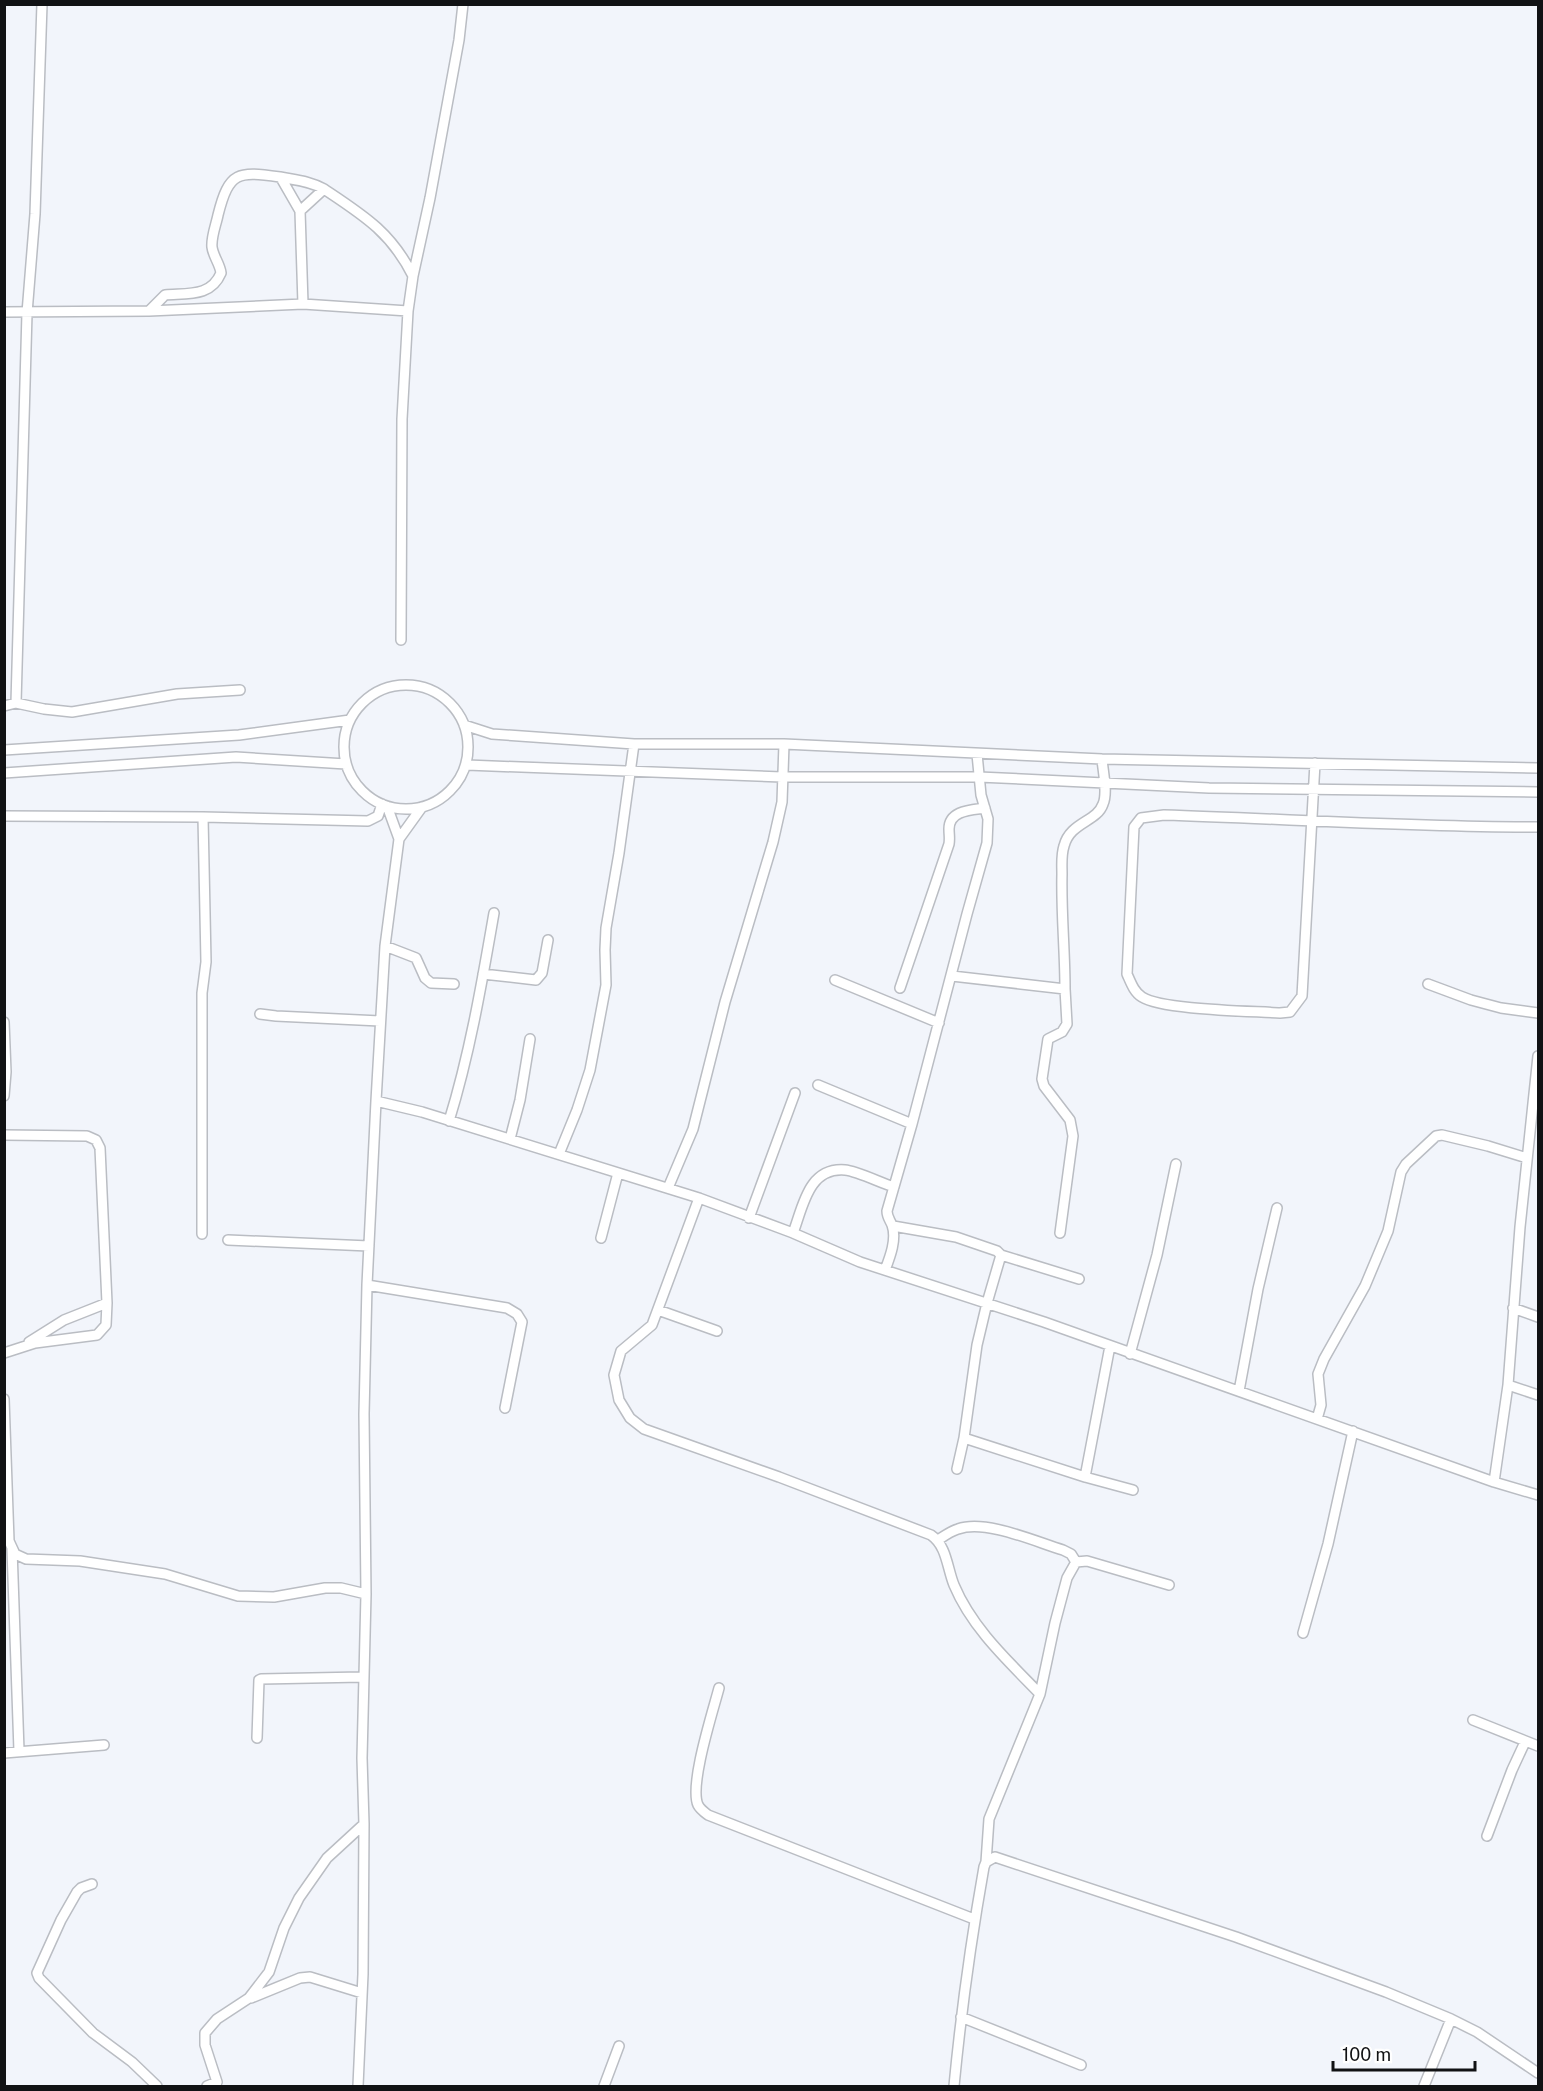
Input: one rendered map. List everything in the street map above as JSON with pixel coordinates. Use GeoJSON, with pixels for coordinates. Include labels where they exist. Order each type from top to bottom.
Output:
{"type":"FeatureCollection","features":[{"type":"Feature","properties":{"kind":"street"},"geometry":{"type":"LineString","coordinates":[[16,704],[27,312],[35,214],[42,4]]}},
{"type":"Feature","properties":{"kind":"street"},"geometry":{"type":"LineString","coordinates":[[400,640],[402,419],[408,311],[459,40],[463,4]]}},
{"type":"Feature","properties":{"kind":"street"},"geometry":{"type":"LineString","coordinates":[[149,311],[165,295],[203,292],[214,286],[221,273],[212,249],[212,240],[222,197],[232,181],[240,175],[251,173],[317,185],[324,189],[381,230],[397,248],[413,276]]}},
{"type":"Feature","properties":{"kind":"street"},"geometry":{"type":"LineString","coordinates":[[281,178],[300,211],[303,304]]}},
{"type":"Feature","properties":{"kind":"street"},"geometry":{"type":"LineString","coordinates":[[300,211],[324,189]]}},
{"type":"Feature","properties":{"kind":"street"},"geometry":{"type":"LineString","coordinates":[[4,312],[149,311],[303,304],[408,311]]}},
{"type":"Feature","properties":{"kind":"street"},"geometry":{"type":"LineString","coordinates":[[402,685],[422,687],[440,695],[455,708],[464,726],[468,741],[467,765],[449,792],[436,802],[422,807],[404,809],[384,805],[360,788],[346,764],[345,734],[350,720],[357,709],[371,696],[389,687],[402,685]]}},
{"type":"Feature","properties":{"kind":"street"},"geometry":{"type":"LineString","coordinates":[[4,706],[16,704],[72,712],[177,694],[240,690]]}},
{"type":"Feature","properties":{"kind":"street"},"geometry":{"type":"LineString","coordinates":[[4,750],[239,735],[350,720]]}},
{"type":"Feature","properties":{"kind":"street"},"geometry":{"type":"LineString","coordinates":[[464,726],[492,734],[634,744],[784,744],[1102,759],[1539,768]]}},
{"type":"Feature","properties":{"kind":"street"},"geometry":{"type":"LineString","coordinates":[[559,1154],[577,1110],[590,1070],[597,1038],[606,985],[606,928],[620,853],[634,744]]}},
{"type":"Feature","properties":{"kind":"street"},"geometry":{"type":"LineString","coordinates":[[668,1188],[693,1129],[725,1002],[773,842],[782,802],[784,744]]}},
{"type":"Feature","properties":{"kind":"street"},"geometry":{"type":"LineString","coordinates":[[885,1270],[891,1255],[892,1226],[887,1211],[987,843],[988,831],[977,754]]}},
{"type":"Feature","properties":{"kind":"street"},"geometry":{"type":"LineString","coordinates":[[4,773],[236,757],[346,764]]}},
{"type":"Feature","properties":{"kind":"street"},"geometry":{"type":"LineString","coordinates":[[1060,1233],[1072,1136],[1070,1120],[1048,1092],[1042,1079],[1048,1039],[1062,1032],[1067,1024],[1062,851],[1064,842],[1077,826],[1100,811],[1106,794],[1102,759]]}},
{"type":"Feature","properties":{"kind":"street"},"geometry":{"type":"LineString","coordinates":[[1315,763],[1313,789],[1312,819],[1302,996],[1290,1012],[1280,1013],[1167,1005],[1143,998],[1135,991],[1128,974],[1134,826],[1141,818],[1164,815],[1312,819],[1462,827],[1539,827]]}},
{"type":"Feature","properties":{"kind":"street"},"geometry":{"type":"LineString","coordinates":[[467,765],[782,777],[979,777],[1209,788],[1539,792]]}},
{"type":"Feature","properties":{"kind":"street"},"geometry":{"type":"LineString","coordinates":[[4,816],[203,816],[368,821],[378,816],[384,805]]}},
{"type":"Feature","properties":{"kind":"street"},"geometry":{"type":"LineString","coordinates":[[384,805],[399,839]]}},
{"type":"Feature","properties":{"kind":"street"},"geometry":{"type":"LineString","coordinates":[[358,2086],[362,1993],[364,1824],[362,1677],[366,1594],[364,1414],[367,1285],[380,1021],[385,946],[399,839],[422,807]]}},
{"type":"Feature","properties":{"kind":"street"},"geometry":{"type":"LineString","coordinates":[[900,988],[949,844],[950,822],[954,816],[963,812],[985,808]]}},
{"type":"Feature","properties":{"kind":"street"},"geometry":{"type":"LineString","coordinates":[[202,1234],[202,993],[206,962],[203,816]]}},
{"type":"Feature","properties":{"kind":"street"},"geometry":{"type":"LineString","coordinates":[[449,1121],[457,1096],[494,913]]}},
{"type":"Feature","properties":{"kind":"street"},"geometry":{"type":"LineString","coordinates":[[483,974],[536,980],[542,973],[548,940]]}},
{"type":"Feature","properties":{"kind":"street"},"geometry":{"type":"LineString","coordinates":[[385,946],[416,958],[425,978],[430,983],[454,984]]}},
{"type":"Feature","properties":{"kind":"street"},"geometry":{"type":"LineString","coordinates":[[952,976],[1065,989]]}},
{"type":"Feature","properties":{"kind":"street"},"geometry":{"type":"LineString","coordinates":[[836,980],[939,1023]]}},
{"type":"Feature","properties":{"kind":"street"},"geometry":{"type":"LineString","coordinates":[[1428,984],[1501,1008],[1539,1013]]}},
{"type":"Feature","properties":{"kind":"street"},"geometry":{"type":"LineString","coordinates":[[260,1014],[380,1021]]}},
{"type":"Feature","properties":{"kind":"street"},"geometry":{"type":"LineString","coordinates":[[4,1022],[4,1096]]}},
{"type":"Feature","properties":{"kind":"street"},"geometry":{"type":"LineString","coordinates":[[510,1139],[520,1100],[530,1039]]}},
{"type":"Feature","properties":{"kind":"street"},"geometry":{"type":"LineString","coordinates":[[1494,1482],[1508,1385],[1527,1158],[1539,1056]]}},
{"type":"Feature","properties":{"kind":"street"},"geometry":{"type":"LineString","coordinates":[[818,1085],[912,1124]]}},
{"type":"Feature","properties":{"kind":"street"},"geometry":{"type":"LineString","coordinates":[[748,1218],[795,1093]]}},
{"type":"Feature","properties":{"kind":"street"},"geometry":{"type":"LineString","coordinates":[[376,1101],[399,1105],[699,1198],[748,1218],[794,1233],[860,1262],[987,1303],[1494,1482],[1539,1495]]}},
{"type":"Feature","properties":{"kind":"street"},"geometry":{"type":"LineString","coordinates":[[4,1135],[87,1136],[98,1143],[100,1148],[106,1325],[97,1335],[25,1345]]}},
{"type":"Feature","properties":{"kind":"street"},"geometry":{"type":"LineString","coordinates":[[1317,1419],[1321,1405],[1318,1374],[1365,1286],[1378,1256],[1388,1231],[1397,1185],[1406,1164],[1436,1136],[1442,1135],[1527,1158]]}},
{"type":"Feature","properties":{"kind":"street"},"geometry":{"type":"LineString","coordinates":[[1130,1354],[1156,1256],[1176,1164]]}},
{"type":"Feature","properties":{"kind":"street"},"geometry":{"type":"LineString","coordinates":[[794,1233],[811,1185],[824,1173],[845,1170],[894,1187]]}},
{"type":"Feature","properties":{"kind":"street"},"geometry":{"type":"LineString","coordinates":[[601,1238],[618,1173]]}},
{"type":"Feature","properties":{"kind":"street"},"geometry":{"type":"LineString","coordinates":[[699,1198],[652,1325],[621,1351],[614,1375],[619,1400],[637,1425],[707,1453],[801,1485],[938,1540],[954,1586],[974,1619],[988,1640],[1040,1694]]}},
{"type":"Feature","properties":{"kind":"street"},"geometry":{"type":"LineString","coordinates":[[1239,1391],[1258,1289],[1277,1208]]}},
{"type":"Feature","properties":{"kind":"street"},"geometry":{"type":"LineString","coordinates":[[892,1226],[956,1237],[997,1251],[1001,1255],[1079,1279]]}},
{"type":"Feature","properties":{"kind":"street"},"geometry":{"type":"LineString","coordinates":[[228,1240],[369,1246]]}},
{"type":"Feature","properties":{"kind":"street"},"geometry":{"type":"LineString","coordinates":[[957,1469],[964,1438],[977,1345],[1001,1255]]}},
{"type":"Feature","properties":{"kind":"street"},"geometry":{"type":"LineString","coordinates":[[367,1285],[507,1308],[517,1314],[522,1322],[505,1408]]}},
{"type":"Feature","properties":{"kind":"street"},"geometry":{"type":"LineString","coordinates":[[4,1353],[25,1345],[64,1320],[107,1303]]}},
{"type":"Feature","properties":{"kind":"street"},"geometry":{"type":"LineString","coordinates":[[1513,1308],[1539,1317]]}},
{"type":"Feature","properties":{"kind":"street"},"geometry":{"type":"LineString","coordinates":[[658,1310],[717,1331]]}},
{"type":"Feature","properties":{"kind":"street"},"geometry":{"type":"LineString","coordinates":[[1085,1477],[1110,1346]]}},
{"type":"Feature","properties":{"kind":"street"},"geometry":{"type":"LineString","coordinates":[[1508,1385],[1539,1395]]}},
{"type":"Feature","properties":{"kind":"street"},"geometry":{"type":"LineString","coordinates":[[4,1400],[8,1537],[12,1549],[19,1751]]}},
{"type":"Feature","properties":{"kind":"street"},"geometry":{"type":"LineString","coordinates":[[1303,1633],[1328,1544],[1353,1431]]}},
{"type":"Feature","properties":{"kind":"street"},"geometry":{"type":"LineString","coordinates":[[964,1438],[1133,1490]]}},
{"type":"Feature","properties":{"kind":"street"},"geometry":{"type":"LineString","coordinates":[[938,1540],[958,1529],[980,1527],[999,1530],[1063,1550],[1071,1554],[1076,1562]]}},
{"type":"Feature","properties":{"kind":"street"},"geometry":{"type":"LineString","coordinates":[[12,1549],[20,1557],[26,1559],[80,1561],[159,1573],[238,1596],[274,1597],[325,1588],[341,1588],[366,1594]]}},
{"type":"Feature","properties":{"kind":"street"},"geometry":{"type":"LineString","coordinates":[[1076,1562],[1087,1562],[1170,1585]]}},
{"type":"Feature","properties":{"kind":"street"},"geometry":{"type":"LineString","coordinates":[[954,2086],[974,1919],[986,1862],[989,1819],[1040,1694],[1052,1633],[1067,1578],[1076,1562]]}},
{"type":"Feature","properties":{"kind":"street"},"geometry":{"type":"LineString","coordinates":[[257,1738],[259,1680],[362,1677]]}},
{"type":"Feature","properties":{"kind":"street"},"geometry":{"type":"LineString","coordinates":[[719,1688],[696,1779],[697,1802],[701,1810],[708,1815],[974,1919]]}},
{"type":"Feature","properties":{"kind":"street"},"geometry":{"type":"LineString","coordinates":[[1473,1720],[1539,1746]]}},
{"type":"Feature","properties":{"kind":"street"},"geometry":{"type":"LineString","coordinates":[[1487,1836],[1525,1742]]}},
{"type":"Feature","properties":{"kind":"street"},"geometry":{"type":"LineString","coordinates":[[4,1753],[104,1745]]}},
{"type":"Feature","properties":{"kind":"street"},"geometry":{"type":"LineString","coordinates":[[249,1998],[269,1972],[284,1928],[299,1898],[327,1858],[364,1824]]}},
{"type":"Feature","properties":{"kind":"street"},"geometry":{"type":"LineString","coordinates":[[986,1862],[995,1857],[1000,1858],[1236,1937],[1386,1992],[1477,2032],[1539,2073]]}},
{"type":"Feature","properties":{"kind":"street"},"geometry":{"type":"LineString","coordinates":[[92,1884],[77,1892],[61,1920],[37,1973],[39,1978],[93,2032],[132,2062],[157,2086]]}},
{"type":"Feature","properties":{"kind":"street"},"geometry":{"type":"LineString","coordinates":[[207,2086],[218,2084],[205,2045],[205,2033],[217,2019],[249,1998],[300,1978],[310,1977],[362,1993]]}},
{"type":"Feature","properties":{"kind":"street"},"geometry":{"type":"LineString","coordinates":[[961,2017],[1081,2065]]}},
{"type":"Feature","properties":{"kind":"street"},"geometry":{"type":"LineString","coordinates":[[1424,2086],[1451,2019]]}},
{"type":"Feature","properties":{"kind":"street"},"geometry":{"type":"LineString","coordinates":[[604,2086],[619,2046]]}}]}
